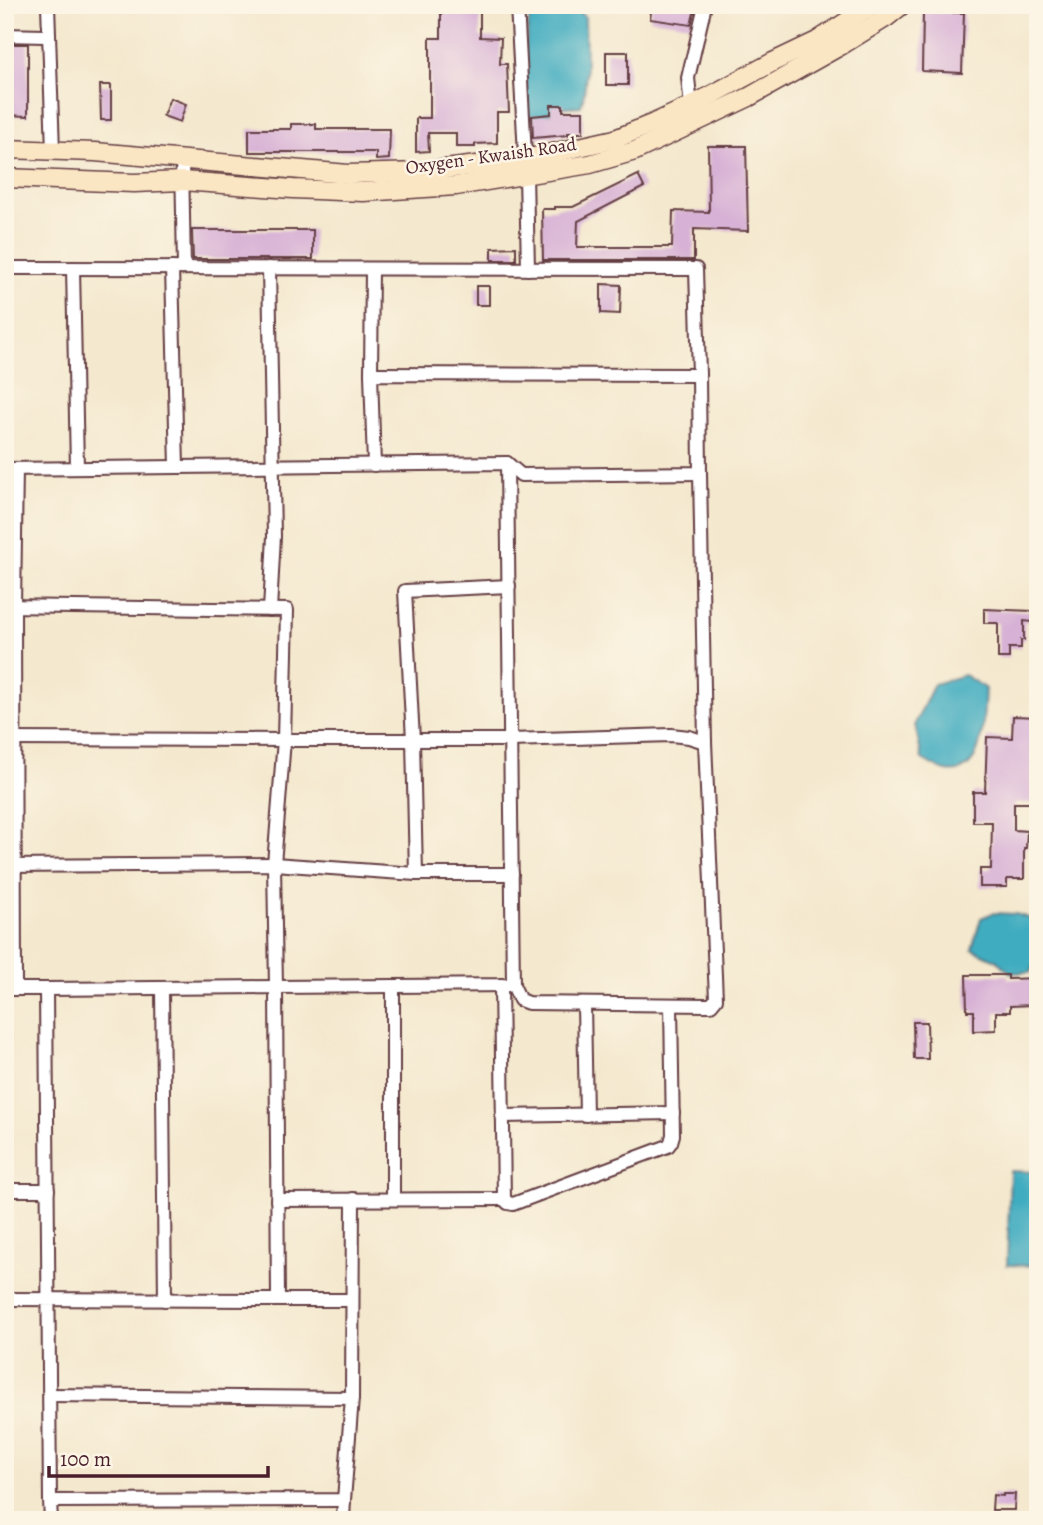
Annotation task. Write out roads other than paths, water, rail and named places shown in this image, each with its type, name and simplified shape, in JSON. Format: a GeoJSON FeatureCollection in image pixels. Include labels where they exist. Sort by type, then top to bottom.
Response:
{"type":"FeatureCollection","features":[{"type":"Feature","properties":{"kind":"main road","name":"Oxygen - Kwaish Road"},"geometry":{"type":"LineString","coordinates":[[5,178],[134,183],[182,181],[363,192],[456,186],[615,139],[691,106],[817,41],[872,5]]}},
{"type":"Feature","properties":{"kind":"main road","name":"Oxygen - Kwaish Road"},"geometry":{"type":"LineString","coordinates":[[5,149],[96,152],[348,174],[590,164],[635,151],[760,90],[840,46],[902,5]]}},
{"type":"Feature","properties":{"kind":"street"},"geometry":{"type":"LineString","coordinates":[[48,5],[53,150]]}},
{"type":"Feature","properties":{"kind":"street"},"geometry":{"type":"LineString","coordinates":[[517,5],[528,269]]}},
{"type":"Feature","properties":{"kind":"street"},"geometry":{"type":"LineString","coordinates":[[691,106],[688,78],[705,5]]}},
{"type":"Feature","properties":{"kind":"street"},"geometry":{"type":"LineString","coordinates":[[5,35],[44,36]]}},
{"type":"Feature","properties":{"kind":"street"},"geometry":{"type":"LineString","coordinates":[[177,467],[178,268],[182,159]]}},
{"type":"Feature","properties":{"kind":"street"},"geometry":{"type":"LineString","coordinates":[[5,268],[696,269],[699,375],[705,742],[716,999],[707,1005],[528,1003],[520,1000],[507,985],[10,989],[10,469],[507,463],[521,475],[700,474]]}},
{"type":"Feature","properties":{"kind":"street"},"geometry":{"type":"LineString","coordinates":[[73,268],[77,468]]}},
{"type":"Feature","properties":{"kind":"street"},"geometry":{"type":"LineString","coordinates":[[269,268],[274,536],[270,610]]}},
{"type":"Feature","properties":{"kind":"street"},"geometry":{"type":"LineString","coordinates":[[372,269],[374,465]]}},
{"type":"Feature","properties":{"kind":"street"},"geometry":{"type":"LineString","coordinates":[[371,374],[699,375]]}},
{"type":"Feature","properties":{"kind":"street"},"geometry":{"type":"LineString","coordinates":[[504,1199],[502,1116],[512,874],[507,463]]}},
{"type":"Feature","properties":{"kind":"street"},"geometry":{"type":"LineString","coordinates":[[416,874],[413,740],[405,591],[509,586]]}},
{"type":"Feature","properties":{"kind":"street"},"geometry":{"type":"LineString","coordinates":[[9,606],[287,610],[285,740],[274,864],[278,1300]]}},
{"type":"Feature","properties":{"kind":"street"},"geometry":{"type":"LineString","coordinates":[[9,739],[510,740],[671,735],[705,742]]}},
{"type":"Feature","properties":{"kind":"street"},"geometry":{"type":"LineString","coordinates":[[9,866],[274,864],[416,874],[512,874]]}},
{"type":"Feature","properties":{"kind":"street"},"geometry":{"type":"LineString","coordinates":[[393,986],[393,1199]]}},
{"type":"Feature","properties":{"kind":"street"},"geometry":{"type":"LineString","coordinates":[[162,988],[165,1300]]}},
{"type":"Feature","properties":{"kind":"street"},"geometry":{"type":"LineString","coordinates":[[46,989],[51,1520]]}},
{"type":"Feature","properties":{"kind":"street"},"geometry":{"type":"LineString","coordinates":[[584,1004],[586,1115]]}},
{"type":"Feature","properties":{"kind":"street"},"geometry":{"type":"LineString","coordinates":[[277,1200],[504,1199],[513,1204],[668,1146],[673,1135],[671,1005]]}},
{"type":"Feature","properties":{"kind":"street"},"geometry":{"type":"LineString","coordinates":[[502,1116],[673,1113]]}},
{"type":"Feature","properties":{"kind":"street"},"geometry":{"type":"LineString","coordinates":[[5,1190],[48,1190]]}},
{"type":"Feature","properties":{"kind":"street"},"geometry":{"type":"LineString","coordinates":[[343,1520],[352,1398],[353,1199]]}},
{"type":"Feature","properties":{"kind":"street"},"geometry":{"type":"LineString","coordinates":[[5,1298],[352,1300]]}},
{"type":"Feature","properties":{"kind":"street"},"geometry":{"type":"LineString","coordinates":[[50,1395],[352,1398]]}},
{"type":"Feature","properties":{"kind":"street"},"geometry":{"type":"LineString","coordinates":[[50,1501],[344,1500]]}},
{"type":"Feature","properties":{"kind":"water"},"geometry":{"type":"Polygon","coordinates":[[[559,9],[578,11],[585,17],[586,74],[581,106],[554,108],[540,121],[527,118],[524,55],[530,14],[559,9]]]}},
{"type":"Feature","properties":{"kind":"water"},"geometry":{"type":"Polygon","coordinates":[[[964,675],[985,688],[983,728],[976,755],[969,765],[959,771],[946,771],[922,759],[915,724],[934,684],[964,675]]]}},
{"type":"Feature","properties":{"kind":"water"},"geometry":{"type":"Polygon","coordinates":[[[993,913],[1016,914],[1038,921],[1038,961],[1030,972],[1011,973],[996,960],[972,949],[981,918],[993,913]]]}},
{"type":"Feature","properties":{"kind":"water"},"geometry":{"type":"Polygon","coordinates":[[[1010,1171],[1038,1172],[1038,1266],[1007,1265],[1010,1171]]]}}]}
